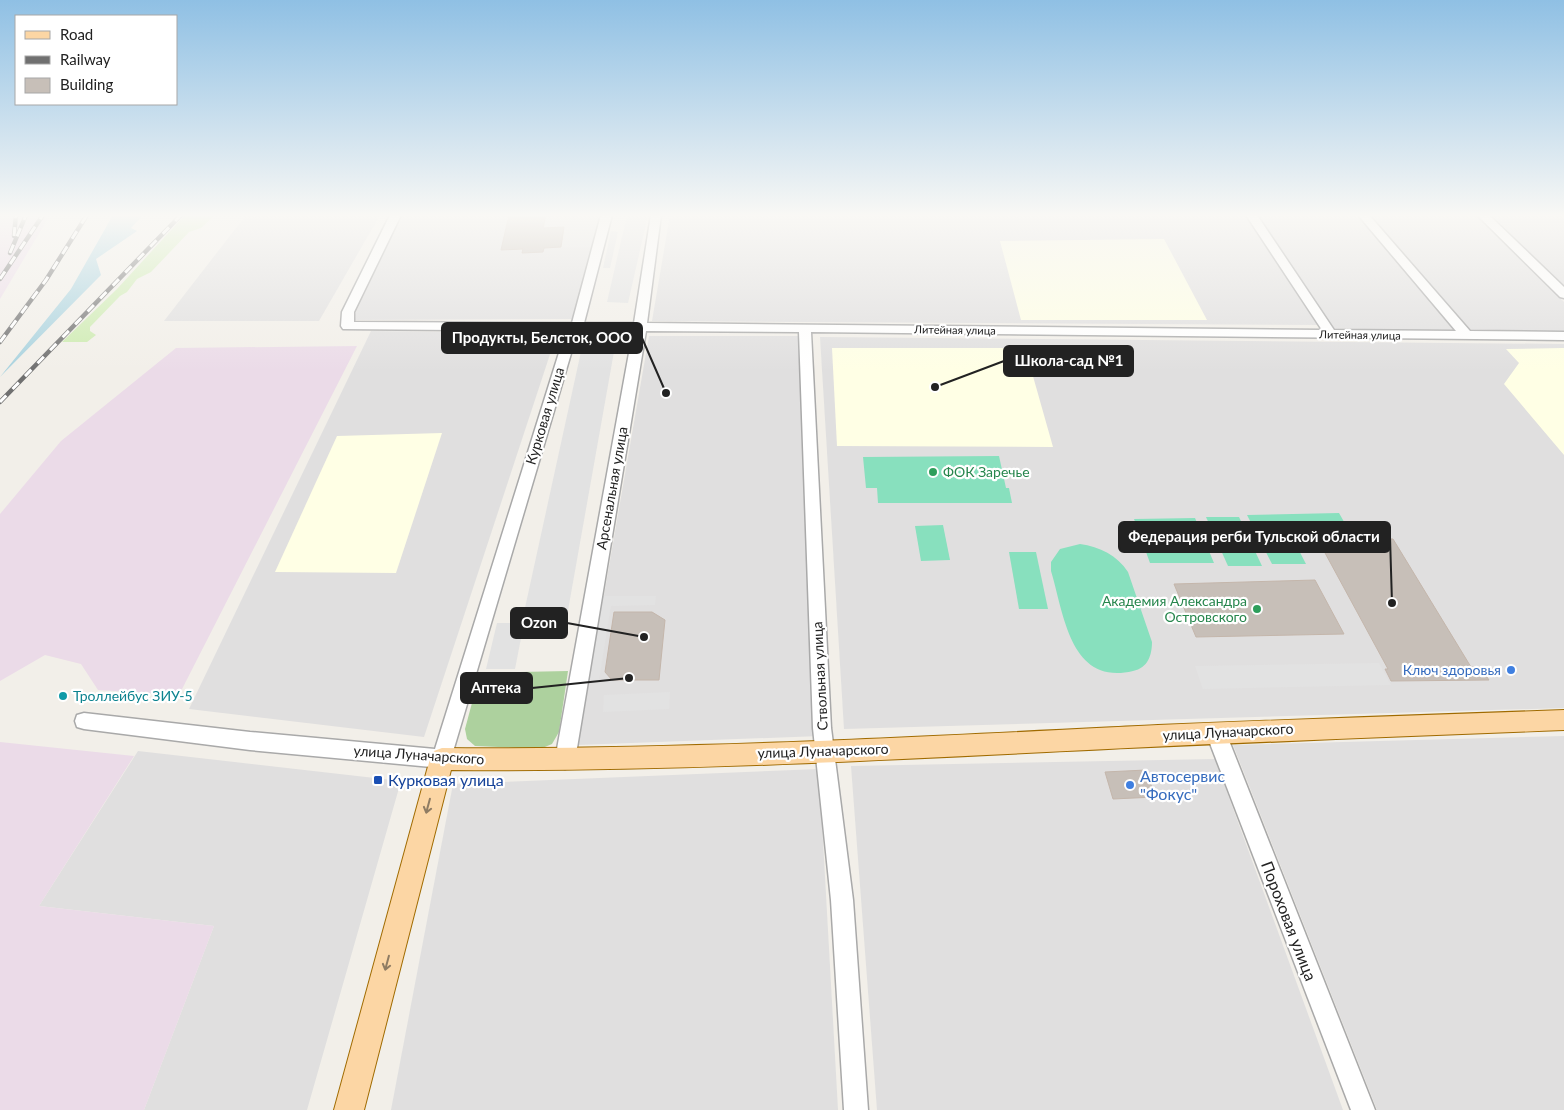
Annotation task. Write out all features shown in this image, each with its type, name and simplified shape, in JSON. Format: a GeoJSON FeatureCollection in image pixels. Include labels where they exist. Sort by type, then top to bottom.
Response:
{"type":"FeatureCollection","features":[{"type":"Feature","properties":{"kind":"main road","name":"улица Луначарского"},"geometry":{"type":"LineString","coordinates":[[442,759],[565,760],[826,752],[1216,733],[1564,720]]}},
{"type":"Feature","properties":{"kind":"main road","name":"Курковая улица"},"geometry":{"type":"LineString","coordinates":[[349,1110],[442,759]]}},
{"type":"Feature","properties":{"kind":"street","name":"Литейная улица"},"geometry":{"type":"LineString","coordinates":[[370,267],[348,312],[347,326],[1564,336]]}},
{"type":"Feature","properties":{"kind":"street","name":"Курковая улица"},"geometry":{"type":"LineString","coordinates":[[442,759],[522,487],[569,340],[580,319],[594,267]]}},
{"type":"Feature","properties":{"kind":"street","name":"Арсенальная улица"},"geometry":{"type":"LineString","coordinates":[[565,760],[640,328],[649,267]]}},
{"type":"Feature","properties":{"kind":"street"},"geometry":{"type":"LineString","coordinates":[[1285,267],[1330,334]]}},
{"type":"Feature","properties":{"kind":"street"},"geometry":{"type":"LineString","coordinates":[[1408,267],[1468,336]]}},
{"type":"Feature","properties":{"kind":"street"},"geometry":{"type":"LineString","coordinates":[[1536,267],[1564,294]]}},
{"type":"Feature","properties":{"kind":"street","name":"Ствольная улица"},"geometry":{"type":"LineString","coordinates":[[805,330],[822,718],[842,900],[856,1110]]}},
{"type":"Feature","properties":{"kind":"street","name":"улица Луначарского"},"geometry":{"type":"LineString","coordinates":[[84,720],[250,741],[442,759]]}},
{"type":"Feature","properties":{"kind":"street","name":"Пороховая улица"},"geometry":{"type":"LineString","coordinates":[[1216,733],[1363,1110]]}},
{"type":"Feature","properties":{"kind":"shaded area"},"geometry":{"type":"Polygon","coordinates":[[[0,267],[19,267],[0,299],[0,267]]]}},
{"type":"Feature","properties":{"kind":"shaded area"},"geometry":{"type":"Polygon","coordinates":[[[206,267],[350,267],[319,321],[164,321],[206,267]]]}},
{"type":"Feature","properties":{"kind":"shaded area"},"geometry":{"type":"Polygon","coordinates":[[[377,267],[588,267],[575,319],[352,320],[377,267]]]}},
{"type":"Feature","properties":{"kind":"shaded area"},"geometry":{"type":"Polygon","coordinates":[[[615,267],[636,267],[628,303],[607,302],[615,267]]]}},
{"type":"Feature","properties":{"kind":"shaded area"},"geometry":{"type":"Polygon","coordinates":[[[661,267],[1280,267],[1318,325],[652,321],[661,267]]]}},
{"type":"Feature","properties":{"kind":"shaded area"},"geometry":{"type":"Polygon","coordinates":[[[1007,267],[1179,267],[1207,320],[1021,320],[1007,267]]]}},
{"type":"Feature","properties":{"kind":"shaded area"},"geometry":{"type":"Polygon","coordinates":[[[1290,267],[1405,267],[1462,333],[1334,331],[1290,267]]]}},
{"type":"Feature","properties":{"kind":"shaded area"},"geometry":{"type":"Polygon","coordinates":[[[1412,267],[1529,267],[1564,302],[1564,333],[1468,333],[1412,267]]]}},
{"type":"Feature","properties":{"kind":"shaded area"},"geometry":{"type":"Polygon","coordinates":[[[1542,267],[1564,267],[1564,289],[1542,267]]]}},
{"type":"Feature","properties":{"kind":"shaded area"},"geometry":{"type":"Polygon","coordinates":[[[371,331],[557,333],[424,737],[189,709],[371,331]]]}},
{"type":"Feature","properties":{"kind":"shaded area"},"geometry":{"type":"Polygon","coordinates":[[[649,336],[799,336],[820,736],[578,745],[649,336]]]}},
{"type":"Feature","properties":{"kind":"shaded area"},"geometry":{"type":"Polygon","coordinates":[[[820,337],[1564,344],[1564,708],[844,729],[820,337]]]}},
{"type":"Feature","properties":{"kind":"shaded area"},"geometry":{"type":"Polygon","coordinates":[[[357,346],[179,695],[98,690],[81,664],[45,655],[0,681],[0,514],[61,441],[176,348],[357,346]]]}},
{"type":"Feature","properties":{"kind":"shaded area"},"geometry":{"type":"Polygon","coordinates":[[[615,346],[567,616],[523,617],[582,347],[615,346]]]}},
{"type":"Feature","properties":{"kind":"shaded area"},"geometry":{"type":"Polygon","coordinates":[[[832,348],[1025,348],[1053,447],[837,446],[832,348]]]}},
{"type":"Feature","properties":{"kind":"shaded area"},"geometry":{"type":"Polygon","coordinates":[[[1564,348],[1564,455],[1504,384],[1519,363],[1506,349],[1564,348]]]}},
{"type":"Feature","properties":{"kind":"shaded area"},"geometry":{"type":"Polygon","coordinates":[[[442,433],[396,573],[275,572],[337,436],[442,433]]]}},
{"type":"Feature","properties":{"kind":"shaded area"},"geometry":{"type":"Polygon","coordinates":[[[600,596],[656,596],[655,605],[611,606],[599,680],[587,680],[600,596]]]}},
{"type":"Feature","properties":{"kind":"shaded area"},"geometry":{"type":"Polygon","coordinates":[[[497,623],[524,623],[515,669],[486,669],[497,623]]]}},
{"type":"Feature","properties":{"kind":"shaded area"},"geometry":{"type":"Polygon","coordinates":[[[1379,663],[1391,685],[1203,689],[1195,666],[1379,663]]]}},
{"type":"Feature","properties":{"kind":"shaded area"},"geometry":{"type":"Polygon","coordinates":[[[670,692],[669,709],[603,712],[604,695],[670,692]]]}},
{"type":"Feature","properties":{"kind":"shaded area"},"geometry":{"type":"Polygon","coordinates":[[[1564,736],[1564,1110],[1377,1110],[1233,745],[1564,736]]]}},
{"type":"Feature","properties":{"kind":"shaded area"},"geometry":{"type":"Polygon","coordinates":[[[0,742],[134,756],[39,906],[214,926],[144,1110],[0,1110],[0,742]]]}},
{"type":"Feature","properties":{"kind":"shaded area"},"geometry":{"type":"Polygon","coordinates":[[[138,751],[401,781],[307,1110],[144,1110],[214,926],[39,906],[138,751]]]}},
{"type":"Feature","properties":{"kind":"shaded area"},"geometry":{"type":"Polygon","coordinates":[[[1215,759],[1343,1110],[877,1110],[851,766],[1215,759]]]}},
{"type":"Feature","properties":{"kind":"shaded area"},"geometry":{"type":"Polygon","coordinates":[[[819,769],[838,1110],[391,1110],[453,784],[819,769]]]}},
{"type":"Feature","properties":{"kind":"green space"},"geometry":{"type":"Polygon","coordinates":[[[137,267],[156,267],[151,272],[137,279],[127,292],[120,296],[90,327],[90,331],[96,335],[87,342],[62,342],[137,267]]]}},
{"type":"Feature","properties":{"kind":"green space","name":"ФОК Заречье"},"geometry":{"type":"Polygon","coordinates":[[[999,456],[1006,488],[1009,488],[1012,503],[878,503],[877,488],[866,488],[863,457],[999,456]]]}},
{"type":"Feature","properties":{"kind":"green space"},"geometry":{"type":"Polygon","coordinates":[[[1339,513],[1351,534],[1291,535],[1306,564],[1272,564],[1247,515],[1339,513]]]}},
{"type":"Feature","properties":{"kind":"green space"},"geometry":{"type":"Polygon","coordinates":[[[1206,517],[1239,517],[1262,566],[1228,566],[1206,517]]]}},
{"type":"Feature","properties":{"kind":"green space"},"geometry":{"type":"Polygon","coordinates":[[[1195,518],[1214,563],[1150,563],[1134,519],[1195,518]]]}},
{"type":"Feature","properties":{"kind":"green space"},"geometry":{"type":"Polygon","coordinates":[[[943,525],[950,560],[921,561],[915,526],[943,525]]]}},
{"type":"Feature","properties":{"kind":"green space"},"geometry":{"type":"Polygon","coordinates":[[[1080,544],[1094,547],[1113,556],[1128,572],[1152,642],[1151,652],[1146,664],[1138,669],[1112,673],[1095,668],[1083,657],[1073,643],[1060,607],[1051,571],[1051,562],[1060,549],[1080,544]]]}},
{"type":"Feature","properties":{"kind":"green space"},"geometry":{"type":"Polygon","coordinates":[[[1009,552],[1036,552],[1048,609],[1019,609],[1009,552]]]}},
{"type":"Feature","properties":{"kind":"green space"},"geometry":{"type":"Polygon","coordinates":[[[568,671],[559,732],[552,744],[540,749],[475,746],[467,739],[465,729],[480,673],[568,671]]]}},
{"type":"Feature","properties":{"kind":"water"},"geometry":{"type":"Polygon","coordinates":[[[84,267],[98,267],[101,275],[0,377],[71,289],[84,267]]]}},
{"type":"Feature","properties":{"kind":"building"},"geometry":{"type":"Polygon","coordinates":[[[1393,539],[1471,667],[1480,667],[1489,680],[1391,681],[1385,669],[1388,669],[1318,540],[1393,539]]]}},
{"type":"Feature","properties":{"kind":"building","name":"Академия Александра Островского"},"geometry":{"type":"Polygon","coordinates":[[[1315,580],[1344,634],[1196,637],[1174,584],[1315,580]]]}},
{"type":"Feature","properties":{"kind":"building"},"geometry":{"type":"Polygon","coordinates":[[[614,612],[652,612],[665,620],[659,680],[612,680],[605,672],[614,612]]]}},
{"type":"Feature","properties":{"kind":"building","name":"Автосервис \"Фокус\""},"geometry":{"type":"Polygon","coordinates":[[[1146,770],[1155,797],[1113,799],[1105,772],[1146,770]]]}},
{"type":"Feature","properties":{"kind":"railway"},"geometry":{"type":"LineString","coordinates":[[0,279],[8,267]]}},
{"type":"Feature","properties":{"kind":"railway"},"geometry":{"type":"LineString","coordinates":[[0,342],[54,267]]}},
{"type":"Feature","properties":{"kind":"railway"},"geometry":{"type":"LineString","coordinates":[[0,402],[131,267]]}},
{"type":"Feature","properties":{"kind":"place","name":"Школа-сад №1"},"geometry":{"type":"Point","coordinates":[935,387]}},
{"type":"Feature","properties":{"kind":"place","name":"Продукты, Белсток, ООО"},"geometry":{"type":"Point","coordinates":[666,393]}},
{"type":"Feature","properties":{"kind":"place","name":"ФОК Заречье"},"geometry":{"type":"Point","coordinates":[933,472]}},
{"type":"Feature","properties":{"kind":"place","name":"Федерация регби Тульской области"},"geometry":{"type":"Point","coordinates":[1392,603]}},
{"type":"Feature","properties":{"kind":"place","name":"Академия Александра Островского"},"geometry":{"type":"Point","coordinates":[1257,609]}},
{"type":"Feature","properties":{"kind":"place","name":"Ozon"},"geometry":{"type":"Point","coordinates":[644,637]}},
{"type":"Feature","properties":{"kind":"place","name":"Ключ здоровья"},"geometry":{"type":"Point","coordinates":[1511,670]}},
{"type":"Feature","properties":{"kind":"place","name":"Аптека"},"geometry":{"type":"Point","coordinates":[629,678]}},
{"type":"Feature","properties":{"kind":"place","name":"Троллейбус ЗИУ-5"},"geometry":{"type":"Point","coordinates":[63,696]}},
{"type":"Feature","properties":{"kind":"place","name":"Курковая улица"},"geometry":{"type":"Point","coordinates":[378,780]}},
{"type":"Feature","properties":{"kind":"place","name":"Автосервис \"Фокус\""},"geometry":{"type":"Point","coordinates":[1130,785]}}]}
